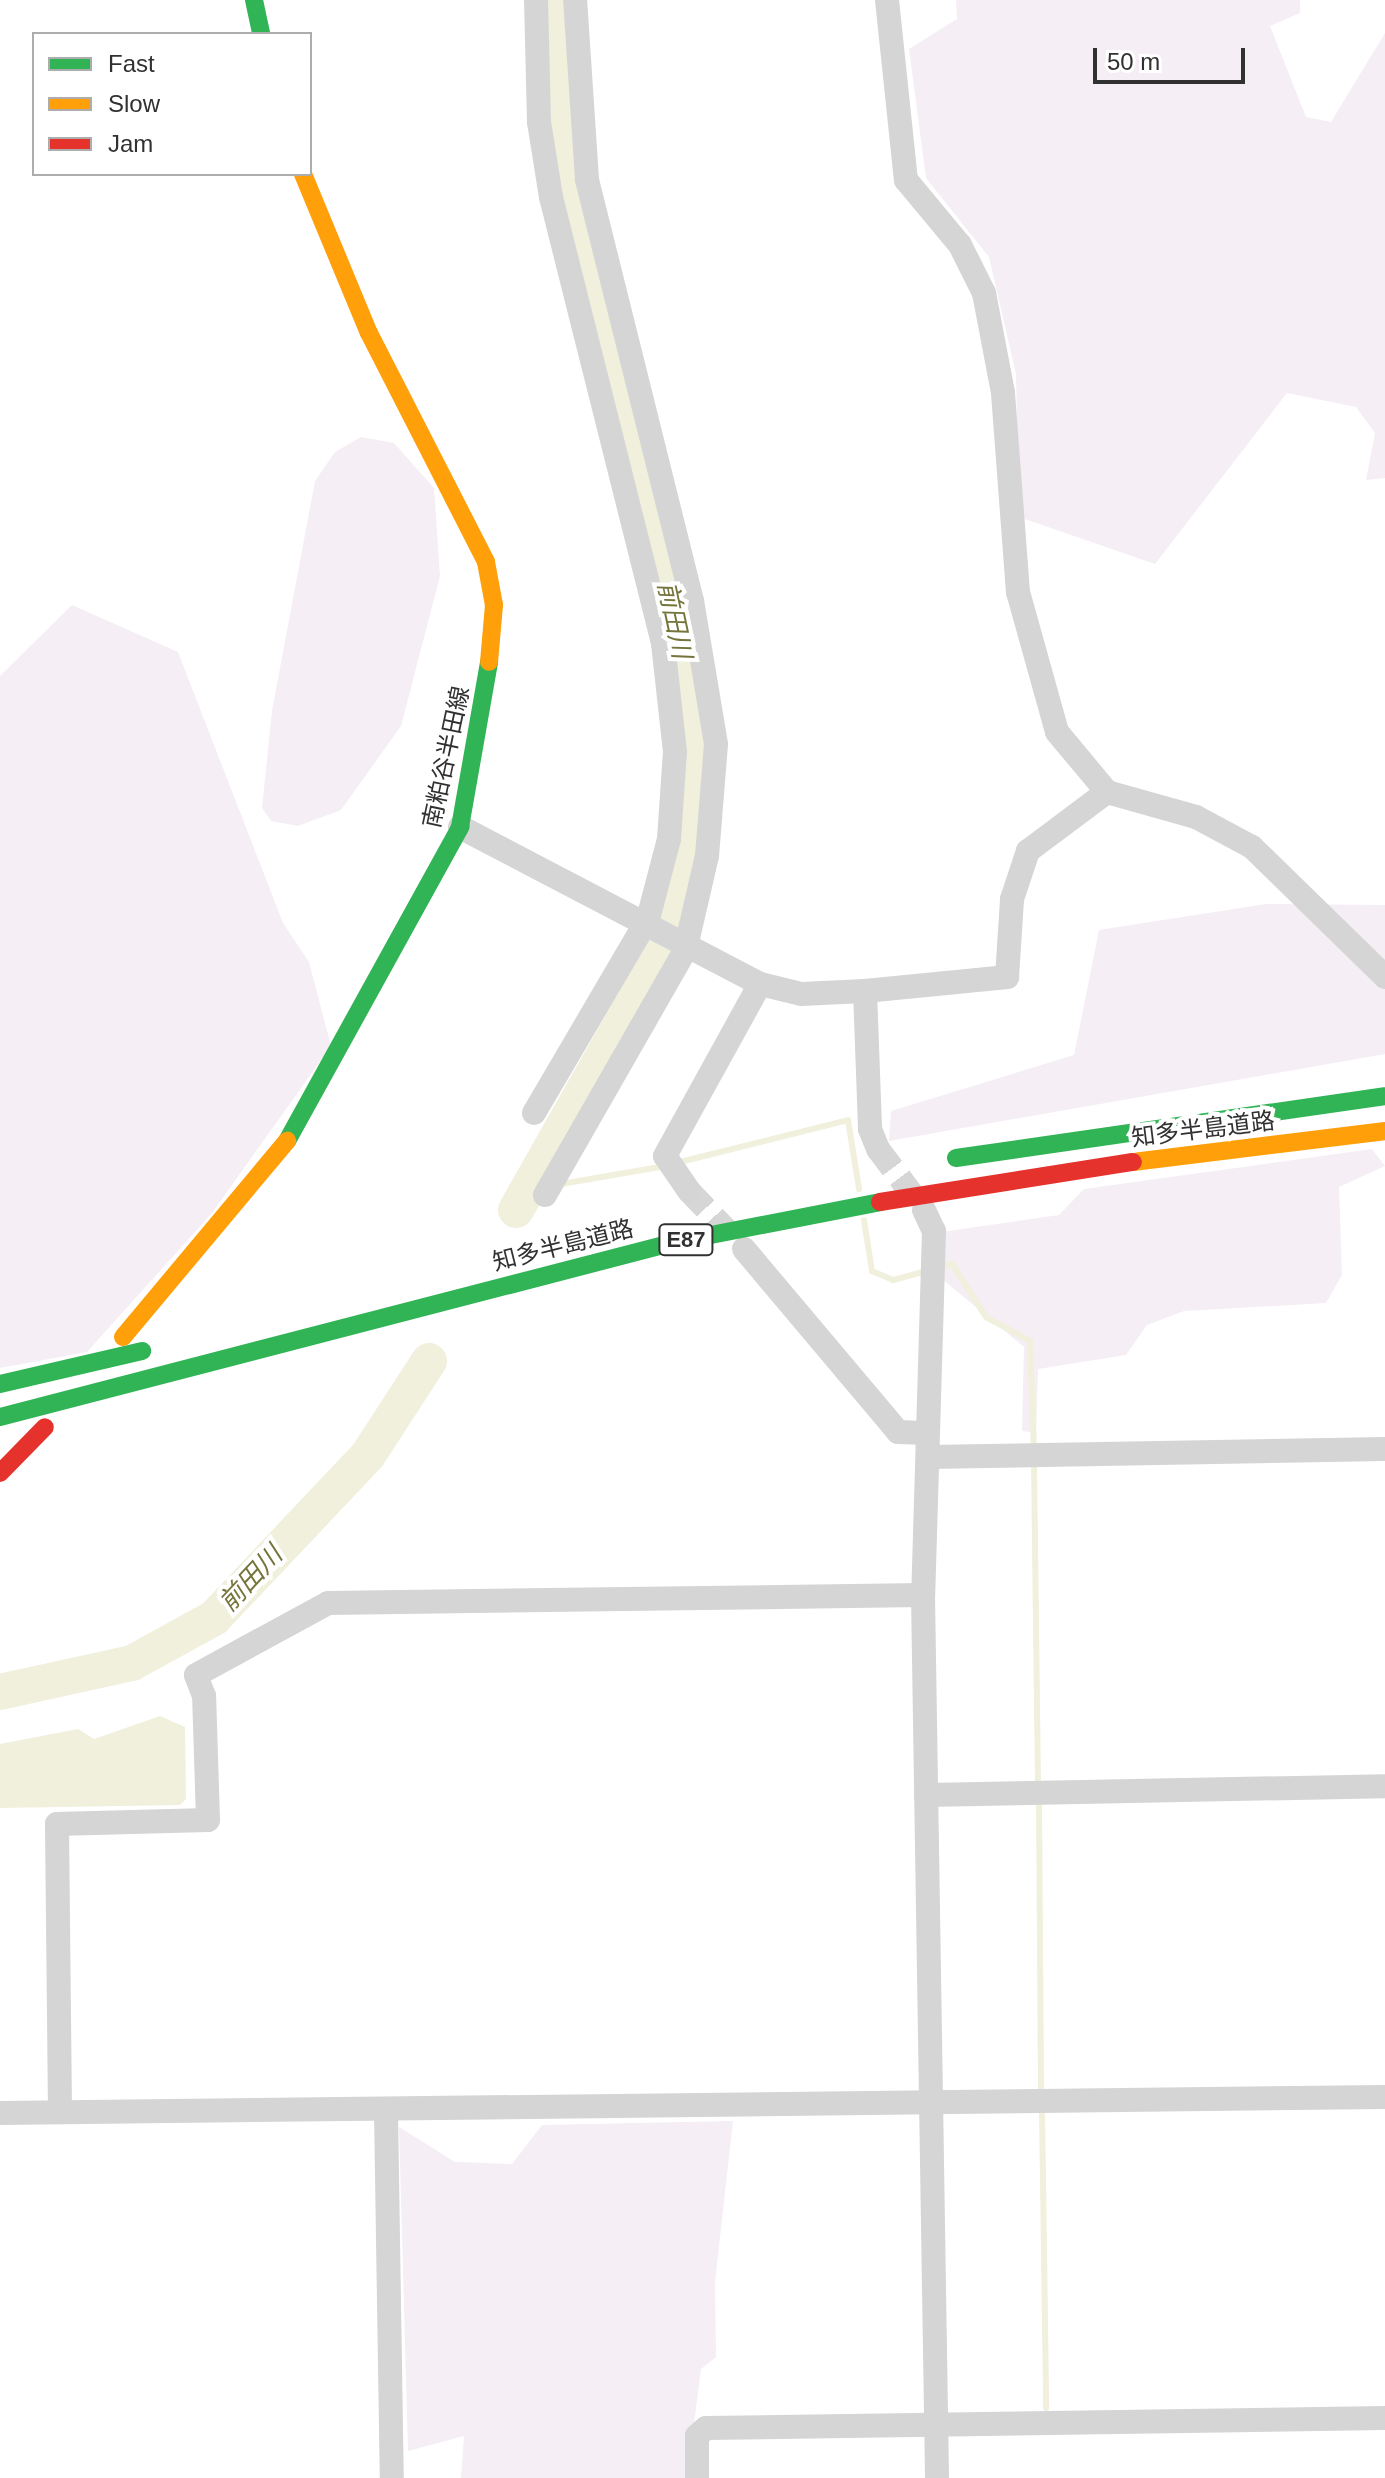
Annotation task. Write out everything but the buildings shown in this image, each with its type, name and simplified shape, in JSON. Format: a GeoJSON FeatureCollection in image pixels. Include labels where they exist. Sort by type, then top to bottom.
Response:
{"type":"FeatureCollection","features":[{"type":"Feature","properties":{"kind":"main road"},"geometry":{"type":"LineString","coordinates":[[254,0],[261,32]]}},
{"type":"Feature","properties":{"kind":"main road","name":"南粕谷半田線"},"geometry":{"type":"LineString","coordinates":[[123,1337],[266,1173],[322,1087],[460,827],[487,675],[494,605],[486,562],[364,323],[304,176]]}},
{"type":"Feature","properties":{"kind":"main road","name":"知多半島道路"},"geometry":{"type":"LineString","coordinates":[[928,1164],[1204,1117],[1385,1096]]}},
{"type":"Feature","properties":{"kind":"main road","name":"知多半島道路"},"geometry":{"type":"LineString","coordinates":[[0,1417],[675,1242],[993,1180],[1385,1131]]}},
{"type":"Feature","properties":{"kind":"main road"},"geometry":{"type":"LineString","coordinates":[[0,1384],[164,1345]]}},
{"type":"Feature","properties":{"kind":"main road"},"geometry":{"type":"LineString","coordinates":[[0,1473],[45,1427]]}},
{"type":"Feature","properties":{"kind":"street"},"geometry":{"type":"LineString","coordinates":[[534,1113],[648,919],[671,815],[672,702],[551,197],[539,122],[536,0]]}},
{"type":"Feature","properties":{"kind":"street"},"geometry":{"type":"LineString","coordinates":[[545,1195],[687,941],[713,807],[711,684],[637,367],[595,221],[578,110],[575,0]]}},
{"type":"Feature","properties":{"kind":"street"},"geometry":{"type":"LineString","coordinates":[[887,0],[906,180],[960,245],[984,293],[1003,393],[1011,545],[1031,656],[1057,732],[1107,792],[1196,817],[1252,847],[1385,977]]}},
{"type":"Feature","properties":{"kind":"street"},"geometry":{"type":"LineString","coordinates":[[460,827],[648,919],[760,984],[801,994],[865,991],[1007,977],[1012,899],[1028,851],[1107,792]]}},
{"type":"Feature","properties":{"kind":"street"},"geometry":{"type":"LineString","coordinates":[[689,1191],[665,1156],[760,984]]}},
{"type":"Feature","properties":{"kind":"street"},"geometry":{"type":"LineString","coordinates":[[865,991],[870,1129],[878,1149]]}},
{"type":"Feature","properties":{"kind":"street"},"geometry":{"type":"LineString","coordinates":[[924,1210],[934,1231],[923,1595],[937,2478]]}},
{"type":"Feature","properties":{"kind":"street"},"geometry":{"type":"LineString","coordinates":[[744,1249],[898,1432],[927,1445],[1385,1449]]}},
{"type":"Feature","properties":{"kind":"street"},"geometry":{"type":"LineString","coordinates":[[60,2112],[57,1824],[208,1820],[204,1696],[196,1675],[328,1603],[923,1595]]}},
{"type":"Feature","properties":{"kind":"street"},"geometry":{"type":"LineString","coordinates":[[926,1795],[1385,1786]]}},
{"type":"Feature","properties":{"kind":"street"},"geometry":{"type":"LineString","coordinates":[[0,2113],[386,2111],[1385,2097]]}},
{"type":"Feature","properties":{"kind":"street"},"geometry":{"type":"LineString","coordinates":[[386,2111],[392,2478]]}},
{"type":"Feature","properties":{"kind":"street"},"geometry":{"type":"LineString","coordinates":[[697,2478],[697,2436],[706,2428],[1385,2418]]}},
{"type":"Feature","properties":{"kind":"shaded area"},"geometry":{"type":"Polygon","coordinates":[[[956,0],[1300,0],[1300,13],[1270,26],[1306,117],[1331,122],[1385,33],[1385,478],[1366,480],[1375,433],[1356,407],[1287,393],[1155,564],[1019,517],[1016,374],[989,257],[926,178],[909,49],[957,19],[956,0]]]}},
{"type":"Feature","properties":{"kind":"shaded area"},"geometry":{"type":"Polygon","coordinates":[[[361,437],[394,443],[434,488],[440,576],[401,726],[341,810],[298,826],[271,821],[262,808],[272,711],[315,481],[335,452],[361,437]]]}},
{"type":"Feature","properties":{"kind":"shaded area"},"geometry":{"type":"Polygon","coordinates":[[[72,605],[178,652],[283,923],[309,962],[331,1046],[212,1213],[87,1352],[0,1368],[0,676],[72,605]]]}},
{"type":"Feature","properties":{"kind":"shaded area"},"geometry":{"type":"Polygon","coordinates":[[[1266,904],[1385,905],[1385,1054],[889,1141],[891,1111],[1074,1055],[1099,930],[1266,904]]]}},
{"type":"Feature","properties":{"kind":"shaded area"},"geometry":{"type":"Polygon","coordinates":[[[1372,1149],[1385,1166],[1339,1187],[1342,1275],[1326,1303],[1184,1311],[1147,1325],[1126,1355],[1038,1369],[1036,1433],[1022,1431],[1024,1347],[942,1279],[941,1232],[1059,1215],[1084,1189],[1372,1149]]]}},
{"type":"Feature","properties":{"kind":"shaded area"},"geometry":{"type":"Polygon","coordinates":[[[160,1716],[185,1727],[186,1799],[180,1805],[0,1808],[0,1744],[78,1729],[94,1739],[160,1716]]]}},
{"type":"Feature","properties":{"kind":"shaded area"},"geometry":{"type":"Polygon","coordinates":[[[733,2121],[715,2282],[716,2357],[701,2369],[687,2478],[461,2478],[464,2436],[408,2451],[399,2127],[455,2162],[512,2164],[542,2125],[733,2121]]]}},
{"type":"Feature","properties":{"kind":"waterway","name":"前田川"},"geometry":{"type":"LineString","coordinates":[[516,1210],[650,973],[671,922],[686,859],[695,755],[683,650],[569,192],[554,0]]}},
{"type":"Feature","properties":{"kind":"waterway"},"geometry":{"type":"LineString","coordinates":[[676,1163],[848,1120],[859,1189]]}},
{"type":"Feature","properties":{"kind":"waterway"},"geometry":{"type":"LineString","coordinates":[[561,1184],[665,1166]]}},
{"type":"Feature","properties":{"kind":"waterway"},"geometry":{"type":"LineString","coordinates":[[864,1220],[872,1271],[893,1280],[926,1271]]}},
{"type":"Feature","properties":{"kind":"waterway"},"geometry":{"type":"LineString","coordinates":[[937,1268],[952,1264],[986,1317],[1030,1341],[1034,1449]]}},
{"type":"Feature","properties":{"kind":"waterway","name":"前田川"},"geometry":{"type":"LineString","coordinates":[[0,1692],[132,1663],[214,1618],[368,1455],[429,1361]]}},
{"type":"Feature","properties":{"kind":"waterway"},"geometry":{"type":"LineString","coordinates":[[1034,1460],[1038,1789]]}},
{"type":"Feature","properties":{"kind":"waterway"},"geometry":{"type":"LineString","coordinates":[[1039,1800],[1041,2097]]}},
{"type":"Feature","properties":{"kind":"waterway"},"geometry":{"type":"LineString","coordinates":[[1042,2108],[1046,2408]]}},
{"type":"Feature","properties":{"kind":"tunnel"},"geometry":{"type":"LineString","coordinates":[[878,1149],[918,1202]]}},
{"type":"Feature","properties":{"kind":"tunnel"},"geometry":{"type":"LineString","coordinates":[[689,1191],[732,1236]]}},
{"type":"Feature","properties":{"kind":"traffic: fast"},"geometry":{"type":"LineString","coordinates":[[254,0],[261,32]]}},
{"type":"Feature","properties":{"kind":"traffic: fast"},"geometry":{"type":"LineString","coordinates":[[287,1141],[460,827],[489,662]]}},
{"type":"Feature","properties":{"kind":"traffic: fast"},"geometry":{"type":"LineString","coordinates":[[956,1158],[1385,1096]]}},
{"type":"Feature","properties":{"kind":"traffic: fast"},"geometry":{"type":"LineString","coordinates":[[0,1417],[675,1242],[880,1202]]}},
{"type":"Feature","properties":{"kind":"traffic: fast"},"geometry":{"type":"LineString","coordinates":[[0,1384],[142,1351]]}},
{"type":"Feature","properties":{"kind":"traffic: slow"},"geometry":{"type":"LineString","coordinates":[[304,176],[369,333],[486,562],[494,605],[489,662]]}},
{"type":"Feature","properties":{"kind":"traffic: slow"},"geometry":{"type":"LineString","coordinates":[[1133,1162],[1385,1131]]}},
{"type":"Feature","properties":{"kind":"traffic: slow"},"geometry":{"type":"LineString","coordinates":[[123,1337],[287,1141]]}},
{"type":"Feature","properties":{"kind":"traffic: jam"},"geometry":{"type":"LineString","coordinates":[[880,1202],[1133,1162]]}},
{"type":"Feature","properties":{"kind":"traffic: jam"},"geometry":{"type":"LineString","coordinates":[[0,1473],[45,1427]]}}]}
